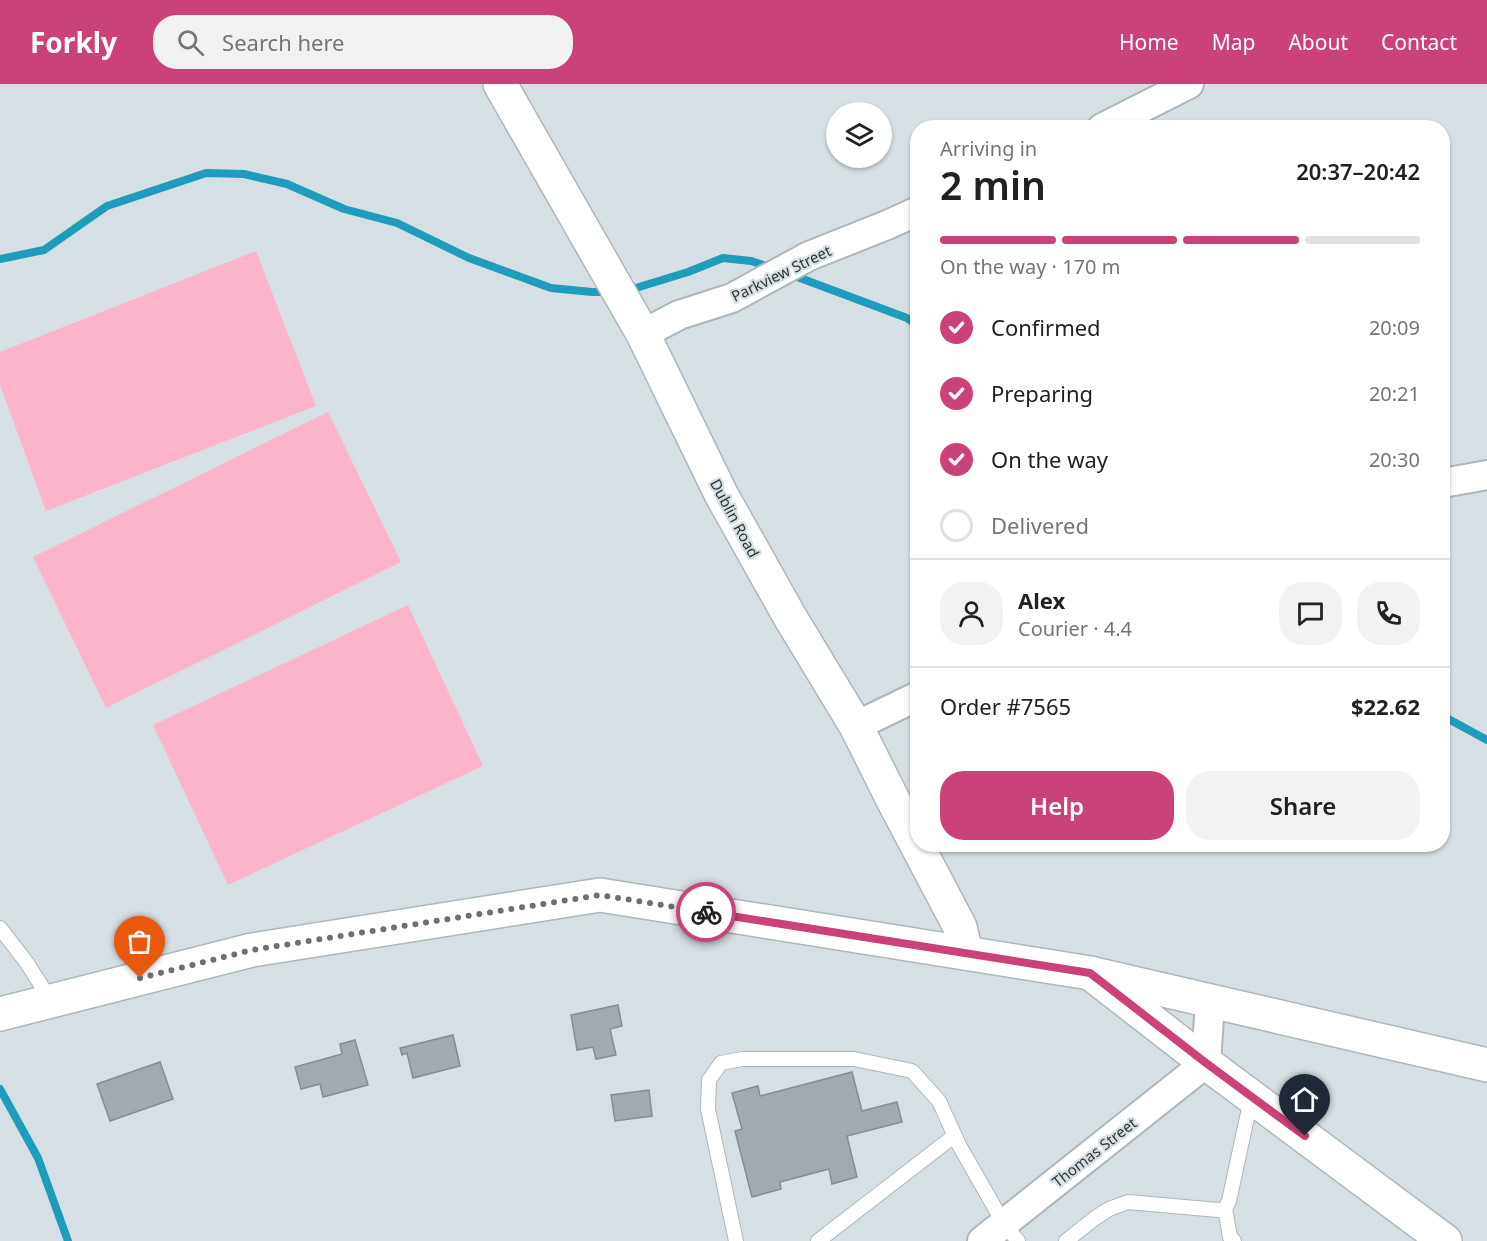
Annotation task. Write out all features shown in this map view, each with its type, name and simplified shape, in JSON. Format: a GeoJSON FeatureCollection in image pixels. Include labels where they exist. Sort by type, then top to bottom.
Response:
{"type":"FeatureCollection","features":[{"type":"Feature","properties":{"kind":"main road","name":"Dublin Road"},"geometry":{"type":"LineString","coordinates":[[500,84],[644,334],[721,494],[790,617],[856,726],[910,832]]}},
{"type":"Feature","properties":{"kind":"main road","name":"Dublin Road"},"geometry":{"type":"LineString","coordinates":[[920,852],[960,927],[966,953]]}},
{"type":"Feature","properties":{"kind":"main road"},"geometry":{"type":"LineString","coordinates":[[0,1014],[252,950],[600,895],[1090,973],[1487,1065]]}},
{"type":"Feature","properties":{"kind":"main road"},"geometry":{"type":"LineString","coordinates":[[1090,973],[1206,1063],[1445,1241]]}},
{"type":"Feature","properties":{"kind":"street"},"geometry":{"type":"LineString","coordinates":[[1118,120],[1189,84]]}},
{"type":"Feature","properties":{"kind":"street","name":"Parkview Street"},"geometry":{"type":"LineString","coordinates":[[644,334],[679,315],[732,298],[809,256],[910,215]]}},
{"type":"Feature","properties":{"kind":"street"},"geometry":{"type":"LineString","coordinates":[[1450,482],[1487,475]]}},
{"type":"Feature","properties":{"kind":"street"},"geometry":{"type":"LineString","coordinates":[[856,726],[910,700]]}},
{"type":"Feature","properties":{"kind":"street"},"geometry":{"type":"LineString","coordinates":[[1206,1063],[1210,1001]]}},
{"type":"Feature","properties":{"kind":"street","name":"Thomas Street"},"geometry":{"type":"LineString","coordinates":[[982,1241],[1011,1232],[1206,1063]]}},
{"type":"Feature","properties":{"kind":"lane"},"geometry":{"type":"LineString","coordinates":[[0,928],[27,963],[51,1001]]}},
{"type":"Feature","properties":{"kind":"lane"},"geometry":{"type":"LineString","coordinates":[[736,1241],[708,1109],[709,1080],[721,1064],[742,1059],[854,1059],[912,1071],[939,1101],[954,1136],[1011,1232]]}},
{"type":"Feature","properties":{"kind":"lane"},"geometry":{"type":"LineString","coordinates":[[1234,1241],[1230,1236],[1225,1209],[1229,1201],[1252,1097]]}},
{"type":"Feature","properties":{"kind":"lane"},"geometry":{"type":"LineString","coordinates":[[818,1241],[954,1136]]}},
{"type":"Feature","properties":{"kind":"lane"},"geometry":{"type":"LineString","coordinates":[[1066,1241],[1109,1209],[1128,1202],[1225,1209]]}},
{"type":"Feature","properties":{"kind":"shaded area"},"geometry":{"type":"Polygon","coordinates":[[[256,251],[316,406],[46,511],[0,385],[0,352],[256,251]]]}},
{"type":"Feature","properties":{"kind":"shaded area"},"geometry":{"type":"Polygon","coordinates":[[[328,412],[401,562],[106,708],[33,557],[328,412]]]}},
{"type":"Feature","properties":{"kind":"shaded area"},"geometry":{"type":"Polygon","coordinates":[[[408,605],[483,766],[228,885],[153,725],[408,605]]]}},
{"type":"Feature","properties":{"kind":"building"},"geometry":{"type":"Polygon","coordinates":[[[618,1005],[622,1026],[610,1029],[616,1055],[596,1059],[593,1047],[577,1050],[571,1015],[618,1005]]]}},
{"type":"Feature","properties":{"kind":"building"},"geometry":{"type":"Polygon","coordinates":[[[453,1035],[460,1066],[413,1078],[407,1053],[402,1055],[400,1048],[453,1035]]]}},
{"type":"Feature","properties":{"kind":"building"},"geometry":{"type":"Polygon","coordinates":[[[355,1040],[368,1085],[323,1097],[320,1084],[301,1089],[295,1067],[342,1054],[340,1044],[355,1040]]]}},
{"type":"Feature","properties":{"kind":"building"},"geometry":{"type":"Polygon","coordinates":[[[160,1062],[173,1099],[110,1121],[97,1084],[160,1062]]]}},
{"type":"Feature","properties":{"kind":"building"},"geometry":{"type":"Polygon","coordinates":[[[852,1072],[862,1111],[897,1102],[902,1122],[847,1136],[857,1177],[832,1184],[829,1169],[780,1182],[781,1189],[752,1197],[735,1131],[742,1129],[732,1093],[758,1086],[760,1096],[852,1072]]]}},
{"type":"Feature","properties":{"kind":"building"},"geometry":{"type":"Polygon","coordinates":[[[649,1090],[652,1116],[615,1121],[611,1095],[649,1090]]]}},
{"type":"Feature","properties":{"kind":"waterway"},"geometry":{"type":"LineString","coordinates":[[0,259],[44,250],[107,206],[206,173],[244,174],[287,184],[344,209],[397,223],[469,258],[551,288],[608,292]]}},
{"type":"Feature","properties":{"kind":"waterway"},"geometry":{"type":"LineString","coordinates":[[626,291],[688,272],[723,258],[751,261],[772,268]]}},
{"type":"Feature","properties":{"kind":"waterway"},"geometry":{"type":"LineString","coordinates":[[792,275],[910,320]]}},
{"type":"Feature","properties":{"kind":"waterway"},"geometry":{"type":"LineString","coordinates":[[1450,720],[1487,740]]}},
{"type":"Feature","properties":{"kind":"waterway"},"geometry":{"type":"LineString","coordinates":[[0,1089],[38,1158],[68,1241]]}},
{"type":"Feature","properties":{"kind":"way so far"},"geometry":{"type":"LineString","coordinates":[[140,978],[252,950],[600,895],[706,912]]}},
{"type":"Feature","properties":{"kind":"route"},"geometry":{"type":"LineString","coordinates":[[706,912],[1090,973],[1305,1136]]}}]}
